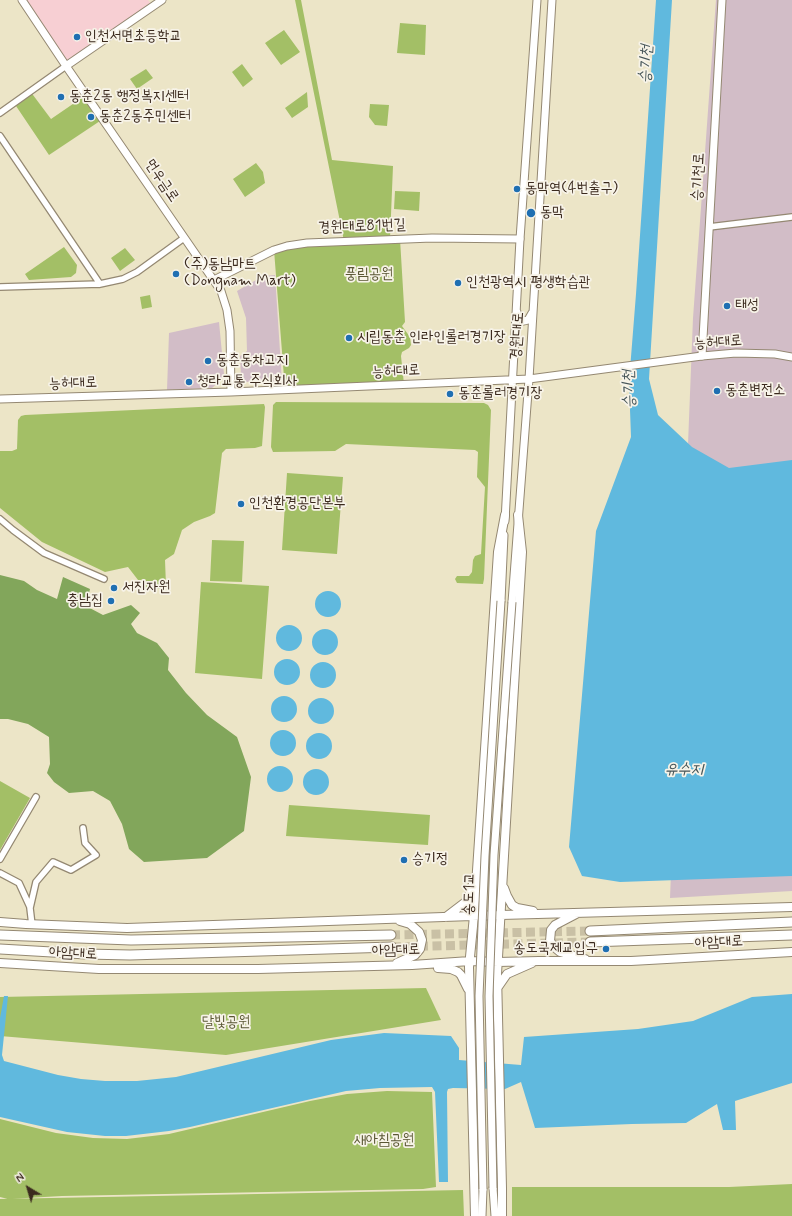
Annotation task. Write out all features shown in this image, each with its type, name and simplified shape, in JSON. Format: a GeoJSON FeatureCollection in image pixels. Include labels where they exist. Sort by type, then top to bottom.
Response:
{"type":"FeatureCollection","features":[{"type":"Feature","properties":{"kind":"highway","name":"아암대로"},"geometry":{"type":"LineString","coordinates":[[590,931],[792,922]]}},
{"type":"Feature","properties":{"kind":"highway","name":"아암대로"},"geometry":{"type":"LineString","coordinates":[[0,935],[131,940],[391,936]]}},
{"type":"Feature","properties":{"kind":"highway","name":"아암대로"},"geometry":{"type":"LineString","coordinates":[[590,942],[792,935]]}},
{"type":"Feature","properties":{"kind":"highway","name":"아암대로"},"geometry":{"type":"LineString","coordinates":[[0,949],[86,954],[130,954],[392,947]]}},
{"type":"Feature","properties":{"kind":"main road","name":"먼우금로"},"geometry":{"type":"LineString","coordinates":[[22,0],[221,291],[227,310],[230,330],[231,392]]}},
{"type":"Feature","properties":{"kind":"main road"},"geometry":{"type":"LineString","coordinates":[[66,66],[162,0]]}},
{"type":"Feature","properties":{"kind":"main road","name":"경원대로"},"geometry":{"type":"LineString","coordinates":[[501,601],[520,239],[537,0]]}},
{"type":"Feature","properties":{"kind":"main road","name":"경원대로"},"geometry":{"type":"LineString","coordinates":[[512,602],[529,379],[552,0]]}},
{"type":"Feature","properties":{"kind":"main road","name":"승기천로"},"geometry":{"type":"LineString","coordinates":[[702,356],[722,0]]}},
{"type":"Feature","properties":{"kind":"main road","name":"경원대로81번길"},"geometry":{"type":"LineString","coordinates":[[214,280],[274,250],[287,246],[307,243],[432,238],[520,239]]}},
{"type":"Feature","properties":{"kind":"main road"},"geometry":{"type":"LineString","coordinates":[[516,310],[518,317],[524,321],[528,320],[533,310]]}},
{"type":"Feature","properties":{"kind":"main road","name":"능허대로"},"geometry":{"type":"LineString","coordinates":[[0,399],[231,392],[512,380],[736,353],[775,354],[792,357]]}},
{"type":"Feature","properties":{"kind":"main road"},"geometry":{"type":"LineString","coordinates":[[475,1216],[473,1188],[470,961],[498,552],[505,515]]}},
{"type":"Feature","properties":{"kind":"main road"},"geometry":{"type":"LineString","coordinates":[[502,1216],[498,962],[522,552],[518,515]]}},
{"type":"Feature","properties":{"kind":"main road","name":"송도1교"},"geometry":{"type":"LineString","coordinates":[[482,1216],[483,1188],[479,996],[485,856],[501,601]]}},
{"type":"Feature","properties":{"kind":"main road","name":"송도1교"},"geometry":{"type":"LineString","coordinates":[[495,1216],[493,1188],[489,988],[494,855],[512,602]]}},
{"type":"Feature","properties":{"kind":"main road"},"geometry":{"type":"LineString","coordinates":[[446,917],[467,901],[471,886],[477,873]]}},
{"type":"Feature","properties":{"kind":"main road"},"geometry":{"type":"LineString","coordinates":[[503,882],[507,896],[512,905],[517,908],[547,914]]}},
{"type":"Feature","properties":{"kind":"main road","name":"아암대로"},"geometry":{"type":"LineString","coordinates":[[0,922],[32,925],[127,928],[500,915],[792,907]]}},
{"type":"Feature","properties":{"kind":"main road"},"geometry":{"type":"LineString","coordinates":[[579,913],[555,925],[551,930],[550,941],[560,952],[579,956],[590,961]]}},
{"type":"Feature","properties":{"kind":"main road"},"geometry":{"type":"LineString","coordinates":[[392,919],[410,924],[419,932],[422,940],[420,949],[415,955],[393,965]]}},
{"type":"Feature","properties":{"kind":"main road","name":"아암대로"},"geometry":{"type":"LineString","coordinates":[[0,963],[99,969],[258,969],[412,965],[470,961],[631,961],[792,952]]}},
{"type":"Feature","properties":{"kind":"main road"},"geometry":{"type":"LineString","coordinates":[[498,987],[507,974],[539,961]]}},
{"type":"Feature","properties":{"kind":"main road"},"geometry":{"type":"LineString","coordinates":[[412,965],[451,968],[458,972],[465,982],[470,1003]]}},
{"type":"Feature","properties":{"kind":"street"},"geometry":{"type":"LineString","coordinates":[[0,113],[66,66]]}},
{"type":"Feature","properties":{"kind":"street"},"geometry":{"type":"LineString","coordinates":[[0,136],[100,284]]}},
{"type":"Feature","properties":{"kind":"street"},"geometry":{"type":"LineString","coordinates":[[709,227],[792,217]]}},
{"type":"Feature","properties":{"kind":"street"},"geometry":{"type":"LineString","coordinates":[[0,287],[100,284],[123,279],[137,272],[184,238]]}},
{"type":"Feature","properties":{"kind":"street"},"geometry":{"type":"LineString","coordinates":[[0,519],[44,553],[104,580]]}},
{"type":"Feature","properties":{"kind":"street"},"geometry":{"type":"LineString","coordinates":[[0,859],[36,797]]}},
{"type":"Feature","properties":{"kind":"street"},"geometry":{"type":"LineString","coordinates":[[30,908],[36,882],[53,862],[71,870],[96,854],[85,843],[83,828]]}},
{"type":"Feature","properties":{"kind":"street"},"geometry":{"type":"LineString","coordinates":[[0,873],[19,883],[30,908],[32,925]]}},
{"type":"Feature","properties":{"kind":"shaded area","name":"인천서면초등학교"},"geometry":{"type":"Polygon","coordinates":[[[22,0],[148,0],[153,6],[66,66],[22,0]]]}},
{"type":"Feature","properties":{"kind":"shaded area"},"geometry":{"type":"Polygon","coordinates":[[[716,0],[792,0],[792,891],[670,898],[693,318],[716,0]]]}},
{"type":"Feature","properties":{"kind":"shaded area"},"geometry":{"type":"Polygon","coordinates":[[[275,275],[282,382],[245,382],[241,377],[240,356],[247,351],[246,318],[237,291],[263,276],[275,275]]]}},
{"type":"Feature","properties":{"kind":"shaded area","name":"동춘동차고지"},"geometry":{"type":"Polygon","coordinates":[[[219,322],[224,374],[221,380],[212,388],[167,390],[169,333],[219,322]]]}},
{"type":"Feature","properties":{"kind":"green space","name":"풍림공원"},"geometry":{"type":"Polygon","coordinates":[[[295,0],[301,0],[332,160],[393,166],[390,239],[400,239],[405,322],[402,326],[410,337],[411,345],[402,352],[401,356],[404,384],[285,390],[274,250],[344,241],[295,0]]]}},
{"type":"Feature","properties":{"kind":"green space"},"geometry":{"type":"Polygon","coordinates":[[[400,23],[426,25],[425,55],[397,53],[400,23]]]}},
{"type":"Feature","properties":{"kind":"green space"},"geometry":{"type":"Polygon","coordinates":[[[284,30],[300,52],[281,65],[265,43],[284,30]]]}},
{"type":"Feature","properties":{"kind":"green space"},"geometry":{"type":"Polygon","coordinates":[[[242,64],[253,79],[243,87],[232,72],[242,64]]]}},
{"type":"Feature","properties":{"kind":"green space"},"geometry":{"type":"Polygon","coordinates":[[[146,69],[153,78],[137,89],[130,79],[146,69]]]}},
{"type":"Feature","properties":{"kind":"green space"},"geometry":{"type":"Polygon","coordinates":[[[30,91],[51,119],[86,95],[103,119],[49,155],[14,103],[30,91]]]}},
{"type":"Feature","properties":{"kind":"green space"},"geometry":{"type":"Polygon","coordinates":[[[307,92],[308,107],[292,118],[285,108],[307,92]]]}},
{"type":"Feature","properties":{"kind":"green space"},"geometry":{"type":"Polygon","coordinates":[[[370,104],[389,105],[387,126],[375,125],[369,117],[370,104]]]}},
{"type":"Feature","properties":{"kind":"green space"},"geometry":{"type":"Polygon","coordinates":[[[256,163],[263,172],[265,183],[245,197],[233,179],[256,163]]]}},
{"type":"Feature","properties":{"kind":"green space"},"geometry":{"type":"Polygon","coordinates":[[[395,191],[420,192],[419,211],[394,209],[395,191]]]}},
{"type":"Feature","properties":{"kind":"green space"},"geometry":{"type":"Polygon","coordinates":[[[64,247],[77,265],[76,273],[71,277],[29,280],[25,274],[64,247]]]}},
{"type":"Feature","properties":{"kind":"green space"},"geometry":{"type":"Polygon","coordinates":[[[125,248],[135,260],[120,271],[111,258],[125,248]]]}},
{"type":"Feature","properties":{"kind":"green space"},"geometry":{"type":"Polygon","coordinates":[[[150,295],[152,307],[142,309],[140,297],[150,295]]]}},
{"type":"Feature","properties":{"kind":"green space"},"geometry":{"type":"Polygon","coordinates":[[[276,402],[484,403],[488,405],[491,410],[483,584],[457,583],[455,579],[457,576],[469,576],[472,572],[473,560],[475,556],[481,554],[485,487],[477,477],[478,452],[475,450],[346,444],[335,451],[273,452],[271,447],[273,405],[276,402]]]}},
{"type":"Feature","properties":{"kind":"green space"},"geometry":{"type":"Polygon","coordinates":[[[264,404],[262,446],[255,448],[226,449],[222,453],[215,513],[194,522],[182,530],[174,554],[165,560],[166,586],[161,589],[145,589],[128,567],[105,572],[42,542],[0,508],[0,451],[12,451],[17,449],[18,420],[21,416],[264,404]]]}},
{"type":"Feature","properties":{"kind":"green space"},"geometry":{"type":"Polygon","coordinates":[[[287,473],[343,477],[337,554],[282,550],[287,473]]]}},
{"type":"Feature","properties":{"kind":"green space"},"geometry":{"type":"Polygon","coordinates":[[[212,540],[244,541],[242,582],[210,581],[212,540]]]}},
{"type":"Feature","properties":{"kind":"green space"},"geometry":{"type":"Polygon","coordinates":[[[0,575],[24,581],[37,590],[57,599],[63,577],[90,589],[86,606],[103,615],[131,605],[140,613],[131,624],[137,633],[157,643],[169,658],[168,670],[186,693],[207,715],[237,737],[251,777],[244,831],[207,858],[144,862],[129,849],[122,824],[110,801],[93,791],[69,793],[54,782],[47,773],[50,764],[49,737],[28,724],[8,719],[0,719],[0,575]]]}},
{"type":"Feature","properties":{"kind":"green space"},"geometry":{"type":"Polygon","coordinates":[[[201,582],[269,586],[262,679],[195,673],[201,582]]]}},
{"type":"Feature","properties":{"kind":"green space"},"geometry":{"type":"Polygon","coordinates":[[[0,781],[30,798],[0,850],[0,781]]]}},
{"type":"Feature","properties":{"kind":"green space"},"geometry":{"type":"Polygon","coordinates":[[[289,805],[430,815],[428,845],[286,836],[289,805]]]}},
{"type":"Feature","properties":{"kind":"green space","name":"달빛공원"},"geometry":{"type":"Polygon","coordinates":[[[426,988],[441,1020],[226,1055],[0,1036],[0,997],[426,988]]]}},
{"type":"Feature","properties":{"kind":"green space","name":"새아침공원"},"geometry":{"type":"Polygon","coordinates":[[[387,1091],[432,1092],[436,1187],[423,1189],[62,1196],[8,1199],[0,1197],[0,1119],[56,1133],[93,1138],[127,1139],[169,1134],[310,1101],[347,1094],[387,1091]]]}},
{"type":"Feature","properties":{"kind":"green space"},"geometry":{"type":"Polygon","coordinates":[[[792,1184],[792,1216],[512,1216],[512,1187],[729,1187],[792,1184]]]}},
{"type":"Feature","properties":{"kind":"green space","name":"새아침공원"},"geometry":{"type":"Polygon","coordinates":[[[463,1190],[464,1216],[0,1216],[0,1199],[463,1190]]]}},
{"type":"Feature","properties":{"kind":"water","name":"유수지"},"geometry":{"type":"Polygon","coordinates":[[[656,0],[672,0],[649,379],[658,415],[692,447],[729,468],[792,460],[792,876],[620,882],[582,876],[569,847],[596,531],[631,437],[629,382],[656,0]]]}},
{"type":"Feature","properties":{"kind":"water"},"geometry":{"type":"Polygon","coordinates":[[[328,591],[337,595],[341,604],[337,613],[328,617],[319,613],[315,604],[319,595],[328,591]]]}},
{"type":"Feature","properties":{"kind":"water"},"geometry":{"type":"Polygon","coordinates":[[[289,625],[298,629],[302,638],[298,647],[289,651],[280,647],[276,638],[280,629],[289,625]]]}},
{"type":"Feature","properties":{"kind":"water"},"geometry":{"type":"Polygon","coordinates":[[[325,629],[334,633],[338,642],[334,651],[325,655],[316,651],[312,642],[316,633],[325,629]]]}},
{"type":"Feature","properties":{"kind":"water"},"geometry":{"type":"Polygon","coordinates":[[[287,659],[296,663],[300,672],[296,681],[287,685],[278,681],[274,672],[278,663],[287,659]]]}},
{"type":"Feature","properties":{"kind":"water"},"geometry":{"type":"Polygon","coordinates":[[[323,662],[332,666],[336,675],[332,684],[323,688],[314,684],[310,675],[314,666],[323,662]]]}},
{"type":"Feature","properties":{"kind":"water"},"geometry":{"type":"Polygon","coordinates":[[[284,696],[293,700],[297,709],[293,718],[284,722],[275,718],[271,709],[275,700],[284,696]]]}},
{"type":"Feature","properties":{"kind":"water"},"geometry":{"type":"Polygon","coordinates":[[[321,698],[330,702],[334,711],[330,720],[321,724],[312,720],[308,711],[312,702],[321,698]]]}},
{"type":"Feature","properties":{"kind":"water"},"geometry":{"type":"Polygon","coordinates":[[[283,730],[292,734],[296,743],[292,752],[283,756],[274,752],[270,743],[274,734],[283,730]]]}},
{"type":"Feature","properties":{"kind":"water"},"geometry":{"type":"Polygon","coordinates":[[[319,733],[328,737],[332,746],[328,755],[319,759],[310,755],[306,746],[310,737],[319,733]]]}},
{"type":"Feature","properties":{"kind":"water"},"geometry":{"type":"Polygon","coordinates":[[[280,766],[289,770],[293,779],[289,788],[280,792],[271,788],[267,779],[271,770],[280,766]]]}},
{"type":"Feature","properties":{"kind":"water"},"geometry":{"type":"Polygon","coordinates":[[[316,769],[325,773],[329,782],[325,791],[316,795],[307,791],[303,782],[307,773],[316,769]]]}},
{"type":"Feature","properties":{"kind":"water"},"geometry":{"type":"Polygon","coordinates":[[[792,994],[792,1083],[735,1101],[736,1130],[723,1130],[717,1104],[686,1123],[535,1128],[521,1082],[505,1089],[453,1088],[448,1089],[447,1092],[448,1182],[439,1182],[435,1092],[432,1087],[380,1088],[346,1091],[190,1127],[126,1136],[105,1136],[67,1132],[0,1117],[0,1018],[4,996],[8,996],[2,1055],[4,1061],[58,1075],[81,1079],[137,1081],[176,1077],[331,1040],[384,1033],[451,1036],[459,1048],[459,1060],[521,1065],[524,1037],[638,1029],[693,1021],[752,997],[792,994]]]}},
{"type":"Feature","properties":{"kind":"tunnel"},"geometry":{"type":"LineString","coordinates":[[391,935],[590,931]]}},
{"type":"Feature","properties":{"kind":"tunnel"},"geometry":{"type":"LineString","coordinates":[[392,947],[590,942]]}},
{"type":"Feature","properties":{"kind":"place","name":"인천서면초등학교"},"geometry":{"type":"Point","coordinates":[77,37]}},
{"type":"Feature","properties":{"kind":"place","name":"동춘2동 행정복지센터"},"geometry":{"type":"Point","coordinates":[61,97]}},
{"type":"Feature","properties":{"kind":"place","name":"동춘2동주민센터"},"geometry":{"type":"Point","coordinates":[91,117]}},
{"type":"Feature","properties":{"kind":"place","name":"동막역(4번출구)"},"geometry":{"type":"Point","coordinates":[517,189]}},
{"type":"Feature","properties":{"kind":"place","name":"동막"},"geometry":{"type":"Point","coordinates":[531,213]}},
{"type":"Feature","properties":{"kind":"place","name":"(주)동남마트 (Dongnam Mart)"},"geometry":{"type":"Point","coordinates":[176,274]}},
{"type":"Feature","properties":{"kind":"place","name":"인천광역시 평생학습관"},"geometry":{"type":"Point","coordinates":[458,283]}},
{"type":"Feature","properties":{"kind":"place","name":"태성"},"geometry":{"type":"Point","coordinates":[727,306]}},
{"type":"Feature","properties":{"kind":"place","name":"시립동춘 인라인롤러경기장"},"geometry":{"type":"Point","coordinates":[349,338]}},
{"type":"Feature","properties":{"kind":"place","name":"동춘동차고지"},"geometry":{"type":"Point","coordinates":[208,361]}},
{"type":"Feature","properties":{"kind":"place","name":"청라교통 주식회사"},"geometry":{"type":"Point","coordinates":[189,382]}},
{"type":"Feature","properties":{"kind":"place","name":"동춘변전소"},"geometry":{"type":"Point","coordinates":[717,391]}},
{"type":"Feature","properties":{"kind":"place","name":"동춘롤러경기장"},"geometry":{"type":"Point","coordinates":[450,394]}},
{"type":"Feature","properties":{"kind":"place","name":"인천환경공단본부"},"geometry":{"type":"Point","coordinates":[241,504]}},
{"type":"Feature","properties":{"kind":"place","name":"서진자원"},"geometry":{"type":"Point","coordinates":[114,588]}},
{"type":"Feature","properties":{"kind":"place","name":"충남집"},"geometry":{"type":"Point","coordinates":[111,601]}},
{"type":"Feature","properties":{"kind":"place","name":"승기정"},"geometry":{"type":"Point","coordinates":[404,860]}},
{"type":"Feature","properties":{"kind":"place","name":"송도국제교입구"},"geometry":{"type":"Point","coordinates":[606,949]}},
{"type":"Feature","properties":{"kind":"water label","name":"승기천"},"geometry":{"type":"Point","coordinates":[647,64]}},
{"type":"Feature","properties":{"kind":"water label","name":"승기천"},"geometry":{"type":"Point","coordinates":[630,389]}}]}
